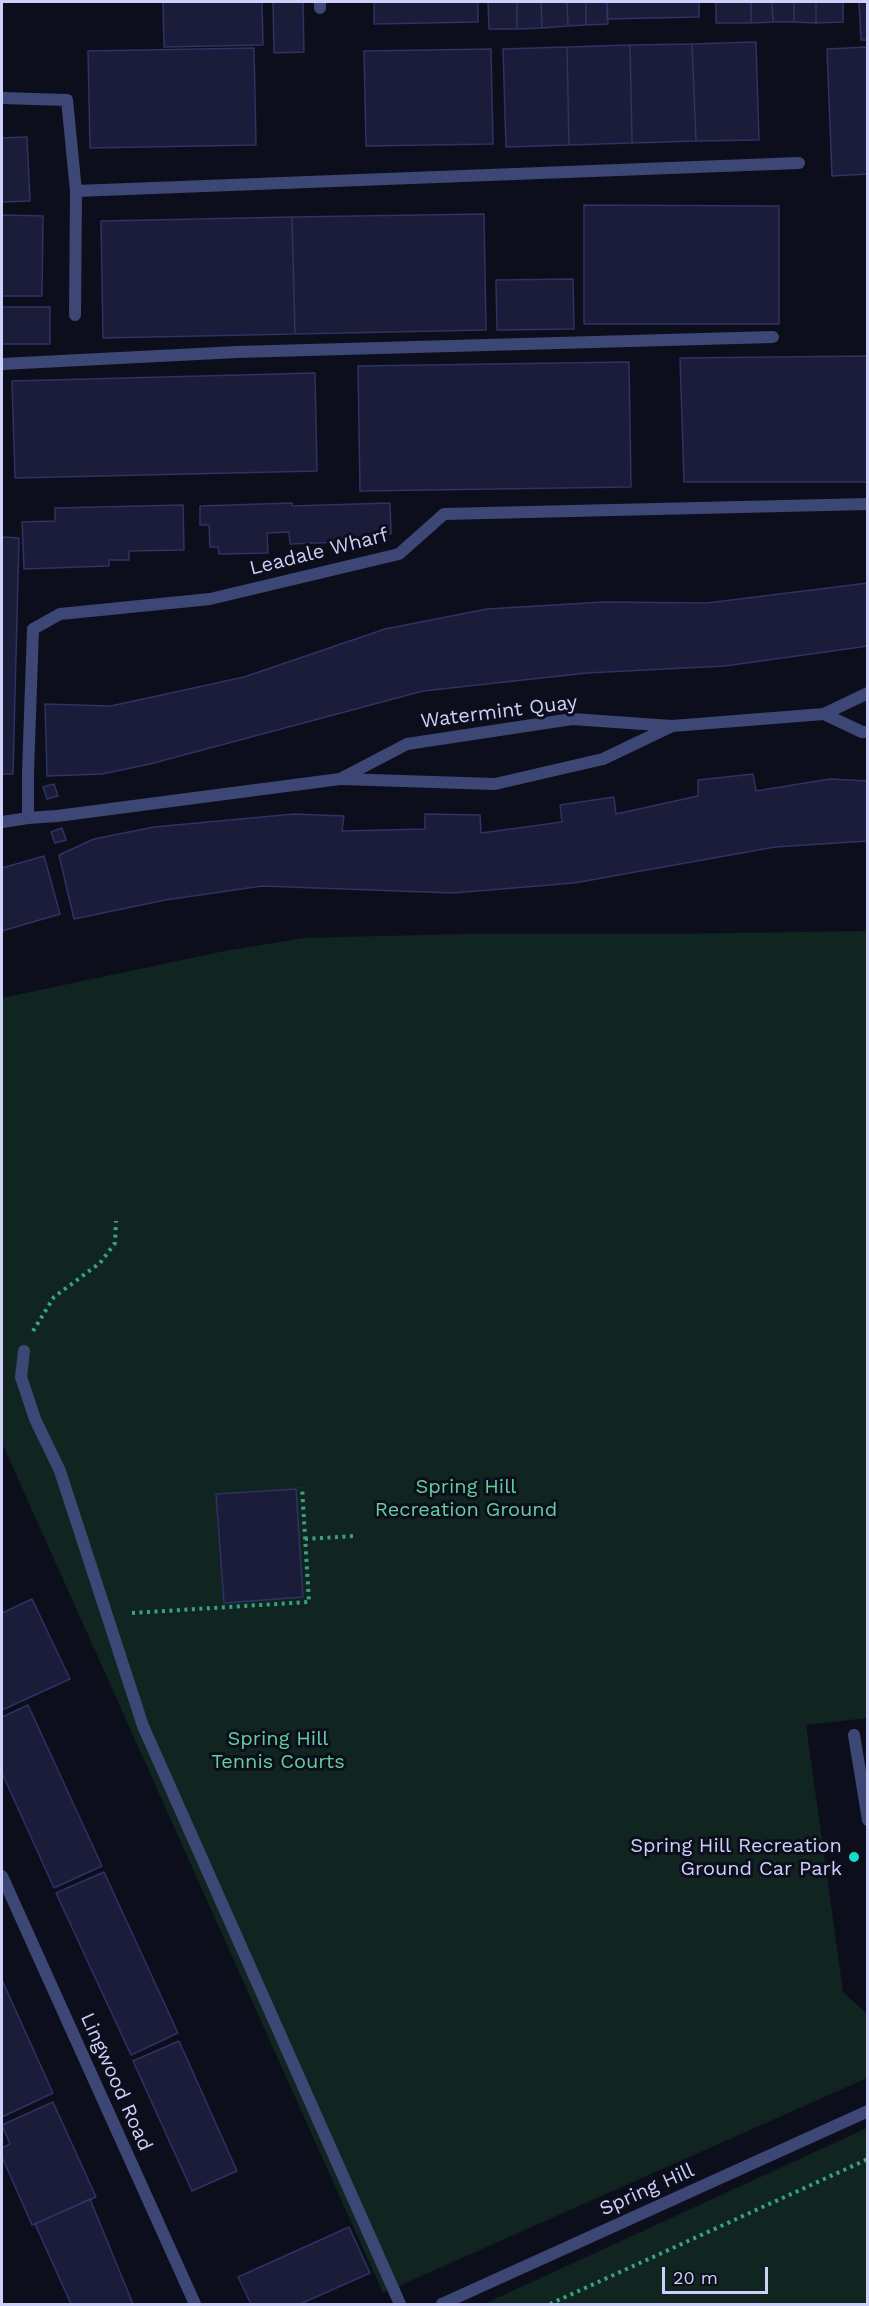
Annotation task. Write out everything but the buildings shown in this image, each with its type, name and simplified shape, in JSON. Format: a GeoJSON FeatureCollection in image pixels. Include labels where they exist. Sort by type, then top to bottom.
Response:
{"type":"FeatureCollection","features":[{"type":"Feature","properties":{"kind":"street"},"geometry":{"type":"LineString","coordinates":[[2,98],[67,100],[75,190],[75,315]]}},
{"type":"Feature","properties":{"kind":"street"},"geometry":{"type":"LineString","coordinates":[[75,190],[799,163]]}},
{"type":"Feature","properties":{"kind":"street"},"geometry":{"type":"LineString","coordinates":[[2,364],[237,352],[772,337]]}},
{"type":"Feature","properties":{"kind":"street","name":"Leadale Wharf"},"geometry":{"type":"LineString","coordinates":[[28,818],[33,629],[60,614],[210,599],[399,554],[444,514],[867,504]]}},
{"type":"Feature","properties":{"kind":"street","name":"Watermint Quay"},"geometry":{"type":"LineString","coordinates":[[340,779],[407,744],[572,719],[672,726],[824,714],[867,693]]}},
{"type":"Feature","properties":{"kind":"street","name":"Watermint Quay"},"geometry":{"type":"LineString","coordinates":[[824,714],[862,732],[867,732]]}},
{"type":"Feature","properties":{"kind":"street","name":"Watermint Quay"},"geometry":{"type":"LineString","coordinates":[[2,822],[340,779],[495,783],[603,759],[672,726]]}},
{"type":"Feature","properties":{"kind":"street"},"geometry":{"type":"LineString","coordinates":[[24,1351],[21,1377],[35,1419],[60,1471],[143,1726],[400,2304]]}},
{"type":"Feature","properties":{"kind":"street"},"geometry":{"type":"LineString","coordinates":[[854,1735],[867,1820]]}},
{"type":"Feature","properties":{"kind":"street","name":"Lingwood Road"},"geometry":{"type":"LineString","coordinates":[[2,1876],[195,2304]]}},
{"type":"Feature","properties":{"kind":"street","name":"Spring Hill"},"geometry":{"type":"LineString","coordinates":[[442,2304],[867,2111]]}},
{"type":"Feature","properties":{"kind":"path"},"geometry":{"type":"LineString","coordinates":[[24,1351],[37,1321],[54,1297],[100,1263],[115,1243],[116,1221]]}},
{"type":"Feature","properties":{"kind":"path"},"geometry":{"type":"LineString","coordinates":[[106,1615],[309,1602],[302,1486]]}},
{"type":"Feature","properties":{"kind":"path"},"geometry":{"type":"LineString","coordinates":[[305,1539],[354,1536]]}},
{"type":"Feature","properties":{"kind":"path"},"geometry":{"type":"LineString","coordinates":[[550,2304],[867,2159]]}},
{"type":"Feature","properties":{"kind":"green space","name":"Spring Hill Recreation Ground"},"geometry":{"type":"Polygon","coordinates":[[[867,931],[867,1718],[806,1725],[843,1992],[867,2014],[867,2078],[383,2293],[2,1443],[2,998],[225,951],[304,938],[461,934],[867,931]]]}},
{"type":"Feature","properties":{"kind":"green space"},"geometry":{"type":"Polygon","coordinates":[[[867,2128],[867,2304],[484,2304],[867,2128]]]}},
{"type":"Feature","properties":{"kind":"place","name":"Spring Hill Recreation Ground Car Park"},"geometry":{"type":"Point","coordinates":[854,1857]}},
{"type":"Feature","properties":{"kind":"park label","name":"Spring Hill Tennis Courts"},"geometry":{"type":"Point","coordinates":[278,1750]}}]}
